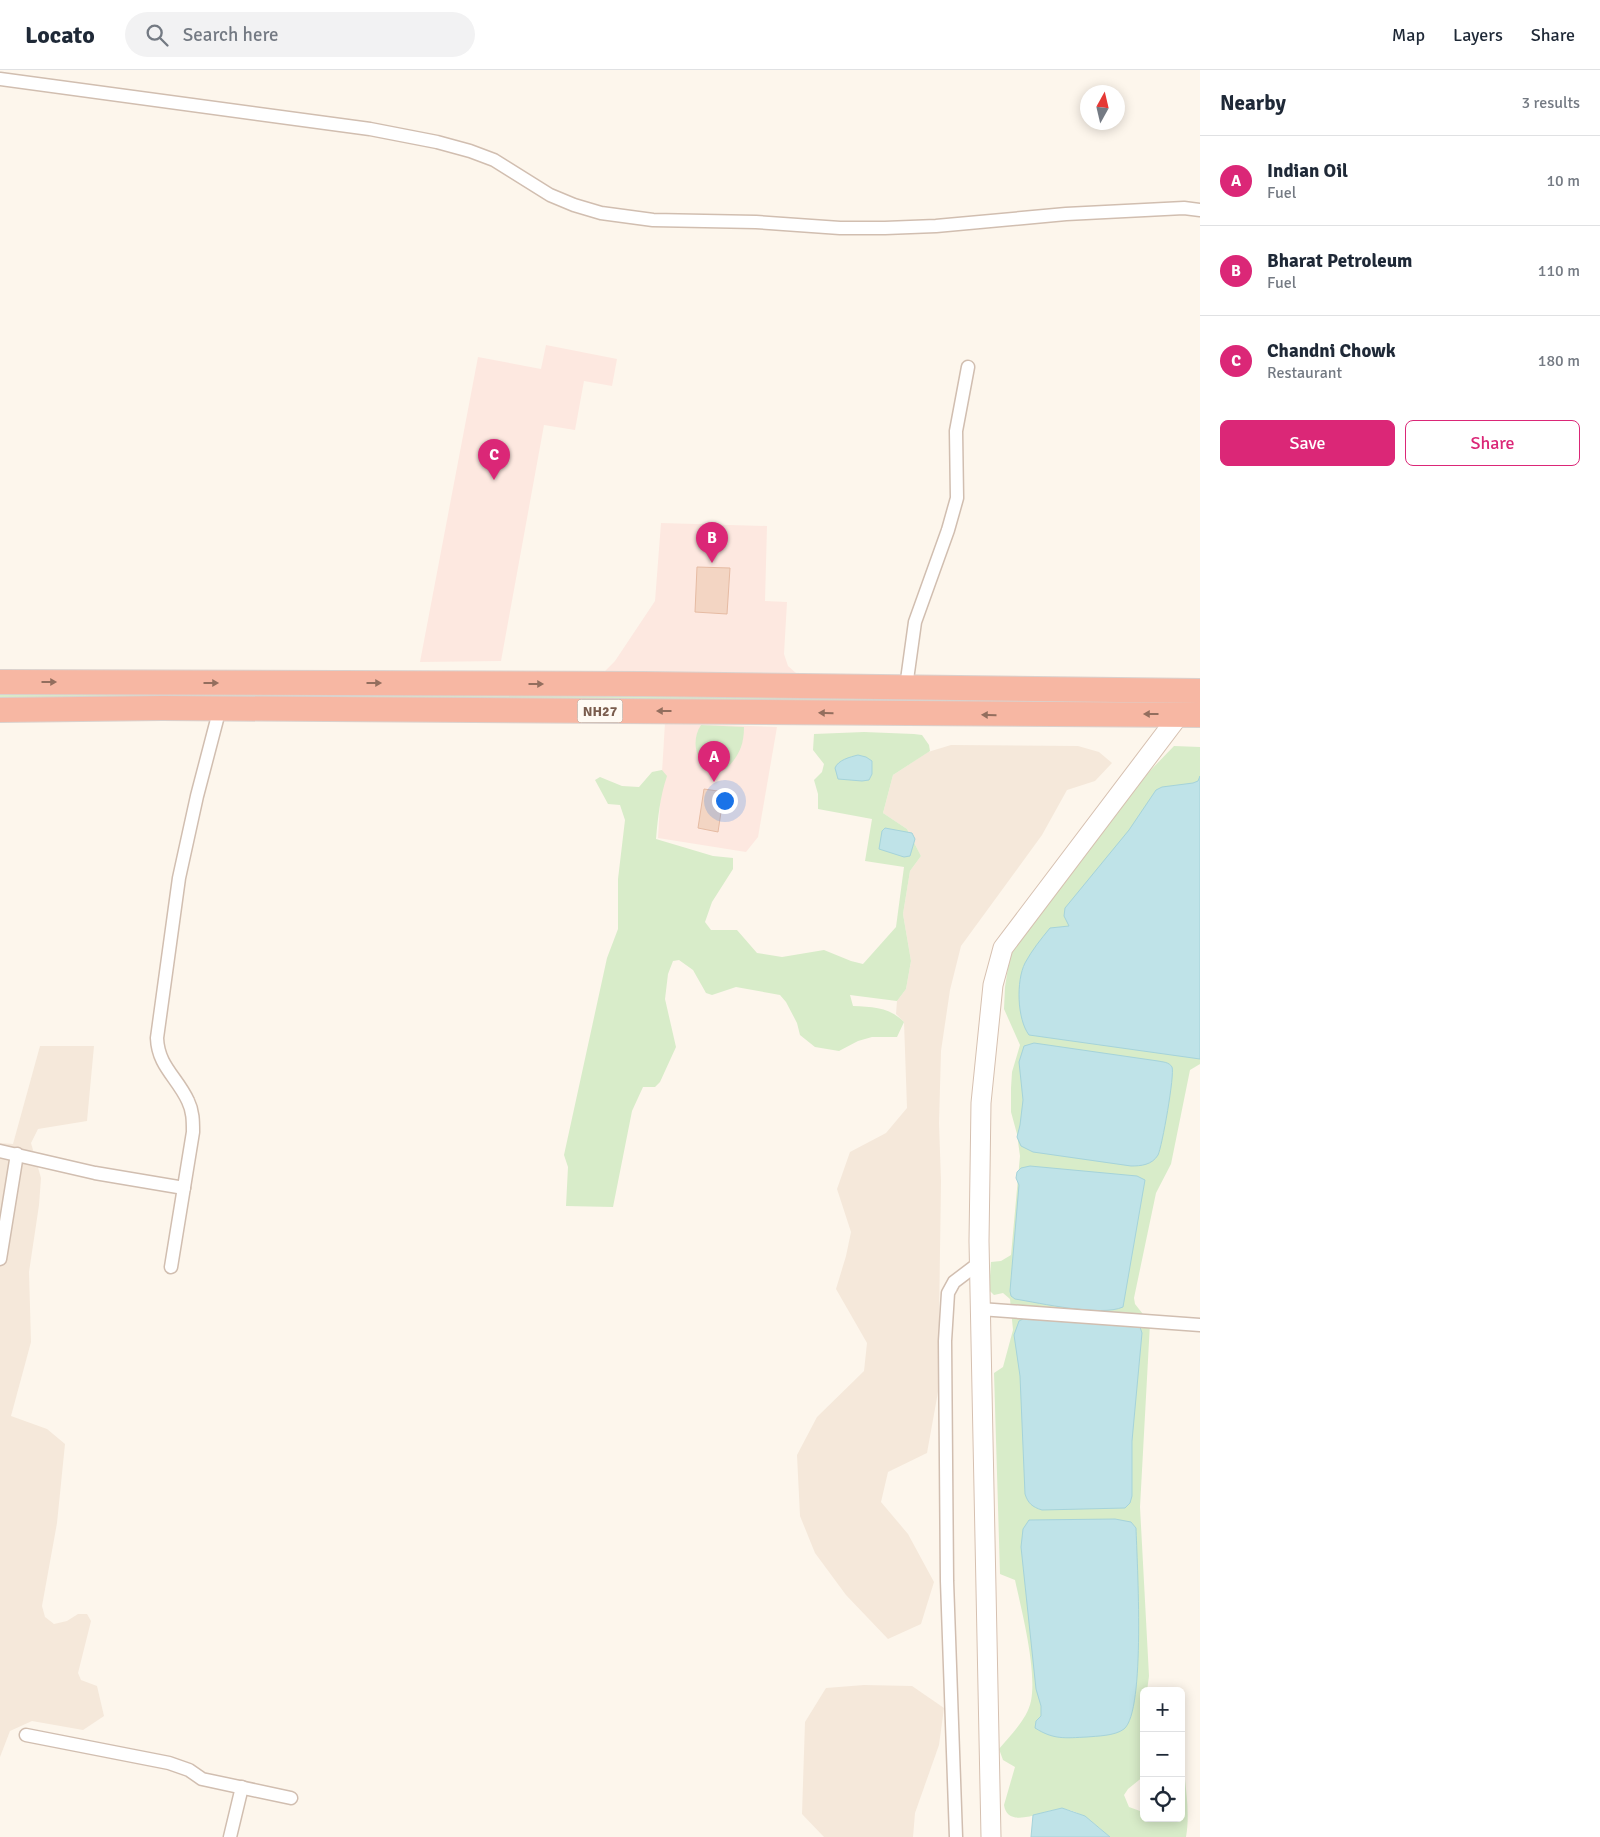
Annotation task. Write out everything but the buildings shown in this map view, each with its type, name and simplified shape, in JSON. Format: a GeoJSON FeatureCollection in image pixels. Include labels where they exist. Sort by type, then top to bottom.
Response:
{"type":"FeatureCollection","features":[{"type":"Feature","properties":{"kind":"highway","name":"NH27"},"geometry":{"type":"LineString","coordinates":[[0,682],[1199,689]]}},
{"type":"Feature","properties":{"kind":"highway","name":"NH27"},"geometry":{"type":"LineString","coordinates":[[0,710],[220,708],[1190,715]]}},
{"type":"Feature","properties":{"kind":"street"},"geometry":{"type":"LineString","coordinates":[[0,79],[370,129],[437,142],[494,160],[550,195],[574,205],[601,213],[653,220],[748,222],[840,228],[886,228],[936,226],[1066,214],[1184,208],[1200,210]]}},
{"type":"Feature","properties":{"kind":"street"},"geometry":{"type":"LineString","coordinates":[[906,686],[915,622],[948,530],[957,498],[956,431],[968,367]]}},
{"type":"Feature","properties":{"kind":"street"},"geometry":{"type":"LineString","coordinates":[[171,1267],[193,1132],[193,1114],[189,1102],[175,1078],[165,1068],[157,1048],[157,1038],[179,878],[197,796],[220,708]]}},
{"type":"Feature","properties":{"kind":"street"},"geometry":{"type":"LineString","coordinates":[[991,1837],[979,1263],[980,1102],[993,984],[1003,948],[1190,715]]}},
{"type":"Feature","properties":{"kind":"street"},"geometry":{"type":"LineString","coordinates":[[0,1151],[95,1173],[184,1188]]}},
{"type":"Feature","properties":{"kind":"street"},"geometry":{"type":"LineString","coordinates":[[0,1259],[17,1154]]}},
{"type":"Feature","properties":{"kind":"street"},"geometry":{"type":"LineString","coordinates":[[956,1837],[947,1581],[945,1341],[948,1293],[954,1282],[979,1263]]}},
{"type":"Feature","properties":{"kind":"street"},"geometry":{"type":"LineString","coordinates":[[980,1309],[1200,1325]]}},
{"type":"Feature","properties":{"kind":"street"},"geometry":{"type":"LineString","coordinates":[[26,1734],[169,1763],[189,1770],[202,1779],[291,1798]]}},
{"type":"Feature","properties":{"kind":"street"},"geometry":{"type":"LineString","coordinates":[[230,1837],[242,1787]]}},
{"type":"Feature","properties":{"kind":"shaded area"},"geometry":{"type":"Polygon","coordinates":[[[546,345],[617,359],[612,386],[584,381],[575,430],[544,425],[501,661],[420,662],[478,357],[541,369],[546,345]]]}},
{"type":"Feature","properties":{"kind":"shaded area"},"geometry":{"type":"Polygon","coordinates":[[[661,523],[767,526],[765,601],[787,602],[784,654],[788,666],[796,673],[604,672],[615,661],[655,601],[661,523]]]}},
{"type":"Feature","properties":{"kind":"shaded area"},"geometry":{"type":"Polygon","coordinates":[[[665,723],[777,727],[758,837],[746,852],[658,838],[665,723]]]}},
{"type":"Feature","properties":{"kind":"shaded area"},"geometry":{"type":"Polygon","coordinates":[[[951,745],[1078,746],[1099,752],[1112,763],[1095,781],[1067,790],[1042,835],[961,946],[950,990],[941,1051],[938,1392],[927,1453],[888,1472],[881,1502],[908,1534],[934,1582],[921,1624],[888,1639],[846,1595],[815,1553],[800,1516],[797,1455],[817,1417],[864,1371],[867,1343],[836,1289],[851,1232],[837,1189],[850,1152],[886,1133],[907,1108],[904,1022],[896,1014],[897,1001],[906,989],[911,961],[903,914],[910,871],[921,856],[907,829],[883,813],[893,775],[928,752],[951,745]]]}},
{"type":"Feature","properties":{"kind":"shaded area"},"geometry":{"type":"Polygon","coordinates":[[[40,1046],[94,1046],[87,1121],[38,1129],[31,1143],[41,1178],[29,1272],[31,1342],[11,1416],[47,1429],[65,1444],[57,1523],[42,1606],[45,1617],[54,1624],[67,1621],[78,1614],[87,1614],[91,1621],[78,1673],[81,1680],[97,1686],[104,1716],[83,1730],[32,1721],[10,1731],[0,1757],[0,1143],[13,1144],[40,1046]]]}},
{"type":"Feature","properties":{"kind":"shaded area"},"geometry":{"type":"Polygon","coordinates":[[[864,1685],[912,1686],[944,1708],[939,1745],[915,1813],[913,1837],[824,1837],[802,1814],[805,1722],[826,1688],[864,1685]]]}},
{"type":"Feature","properties":{"kind":"green space"},"geometry":{"type":"Polygon","coordinates":[[[0,694],[1141,700],[1150,704],[0,705],[0,694]]]}},
{"type":"Feature","properties":{"kind":"green space"},"geometry":{"type":"Polygon","coordinates":[[[701,725],[744,727],[740,750],[726,769],[717,770],[709,768],[698,757],[696,741],[701,725]]]}},
{"type":"Feature","properties":{"kind":"green space"},"geometry":{"type":"Polygon","coordinates":[[[864,732],[922,735],[929,745],[930,751],[893,775],[883,813],[907,829],[921,856],[910,871],[903,914],[911,961],[906,989],[897,1001],[850,995],[853,1006],[887,1011],[893,1013],[904,1022],[897,1037],[872,1037],[858,1041],[839,1051],[815,1047],[800,1035],[797,1023],[780,995],[736,987],[712,995],[706,993],[693,970],[679,960],[673,961],[668,974],[665,999],[676,1047],[660,1082],[655,1087],[643,1087],[632,1111],[613,1207],[566,1206],[568,1167],[564,1155],[607,958],[618,929],[618,879],[625,820],[620,805],[608,804],[595,780],[600,777],[622,786],[639,787],[652,772],[662,770],[667,776],[661,799],[656,839],[713,856],[733,858],[733,869],[712,902],[705,922],[711,930],[737,930],[757,953],[782,957],[824,950],[863,964],[896,927],[904,867],[865,861],[872,819],[818,809],[818,794],[814,780],[822,772],[824,764],[813,750],[814,734],[864,732]]]}},
{"type":"Feature","properties":{"kind":"green space"},"geometry":{"type":"Polygon","coordinates":[[[1174,746],[1200,747],[1200,1064],[1190,1070],[1171,1164],[1156,1193],[1134,1298],[1135,1304],[1150,1323],[1140,1507],[1149,1676],[1148,1687],[1140,1687],[1140,1779],[1124,1795],[1129,1807],[1140,1811],[1140,1822],[1185,1822],[1185,1780],[1188,1820],[1186,1837],[1110,1837],[1088,1819],[1070,1810],[1063,1809],[1020,1818],[1013,1817],[1007,1813],[1004,1805],[1015,1767],[1003,1760],[999,1749],[1026,1715],[1031,1701],[1032,1688],[1028,1641],[1015,1580],[1000,1574],[994,1373],[1003,1367],[1013,1330],[1010,1299],[1003,1293],[994,1295],[989,1290],[991,1262],[1001,1261],[1011,1255],[1020,1156],[1011,1112],[1011,1088],[1012,1072],[1020,1045],[1004,1009],[1005,987],[1011,948],[1146,775],[1174,746]]]}},
{"type":"Feature","properties":{"kind":"water"},"geometry":{"type":"Polygon","coordinates":[[[858,755],[872,761],[872,774],[869,780],[838,779],[835,768],[837,765],[845,759],[858,755]]]}},
{"type":"Feature","properties":{"kind":"water"},"geometry":{"type":"Polygon","coordinates":[[[1200,776],[1200,1059],[1029,1035],[1022,1020],[1020,1010],[1020,980],[1025,963],[1040,940],[1050,928],[1069,926],[1064,916],[1065,908],[1129,830],[1156,790],[1162,787],[1193,783],[1198,781],[1200,776]]]}},
{"type":"Feature","properties":{"kind":"water"},"geometry":{"type":"Polygon","coordinates":[[[885,828],[912,833],[915,839],[910,856],[904,857],[879,849],[882,831],[885,828]]]}},
{"type":"Feature","properties":{"kind":"water"},"geometry":{"type":"Polygon","coordinates":[[[1034,1043],[1158,1061],[1171,1065],[1172,1083],[1168,1111],[1160,1149],[1156,1158],[1146,1164],[1131,1166],[1033,1152],[1021,1146],[1017,1137],[1023,1100],[1019,1062],[1024,1046],[1034,1043]]]}},
{"type":"Feature","properties":{"kind":"water"},"geometry":{"type":"Polygon","coordinates":[[[1030,1166],[1137,1176],[1145,1180],[1123,1307],[1113,1310],[1086,1310],[1015,1299],[1011,1296],[1019,1185],[1016,1178],[1017,1172],[1021,1168],[1030,1166]]]}},
{"type":"Feature","properties":{"kind":"water"},"geometry":{"type":"Polygon","coordinates":[[[1025,1318],[1134,1323],[1140,1327],[1142,1333],[1132,1441],[1132,1496],[1130,1503],[1125,1508],[1042,1510],[1033,1506],[1028,1500],[1025,1494],[1020,1376],[1014,1335],[1019,1321],[1025,1318]]]}},
{"type":"Feature","properties":{"kind":"water"},"geometry":{"type":"Polygon","coordinates":[[[1115,1519],[1131,1522],[1136,1528],[1139,1634],[1138,1666],[1131,1717],[1124,1729],[1111,1734],[1072,1738],[1048,1735],[1035,1728],[1036,1721],[1041,1716],[1041,1706],[1036,1689],[1021,1547],[1023,1529],[1029,1520],[1115,1519]]]}},
{"type":"Feature","properties":{"kind":"water"},"geometry":{"type":"Polygon","coordinates":[[[1062,1808],[1085,1816],[1110,1837],[1031,1837],[1033,1815],[1062,1808]]]}},
{"type":"Feature","properties":{"kind":"place","name":"Chandni Chowk"},"geometry":{"type":"Point","coordinates":[494,480]}},
{"type":"Feature","properties":{"kind":"place","name":"Bharat Petroleum"},"geometry":{"type":"Point","coordinates":[712,563]}},
{"type":"Feature","properties":{"kind":"place","name":"Indian Oil"},"geometry":{"type":"Point","coordinates":[714,782]}}]}
